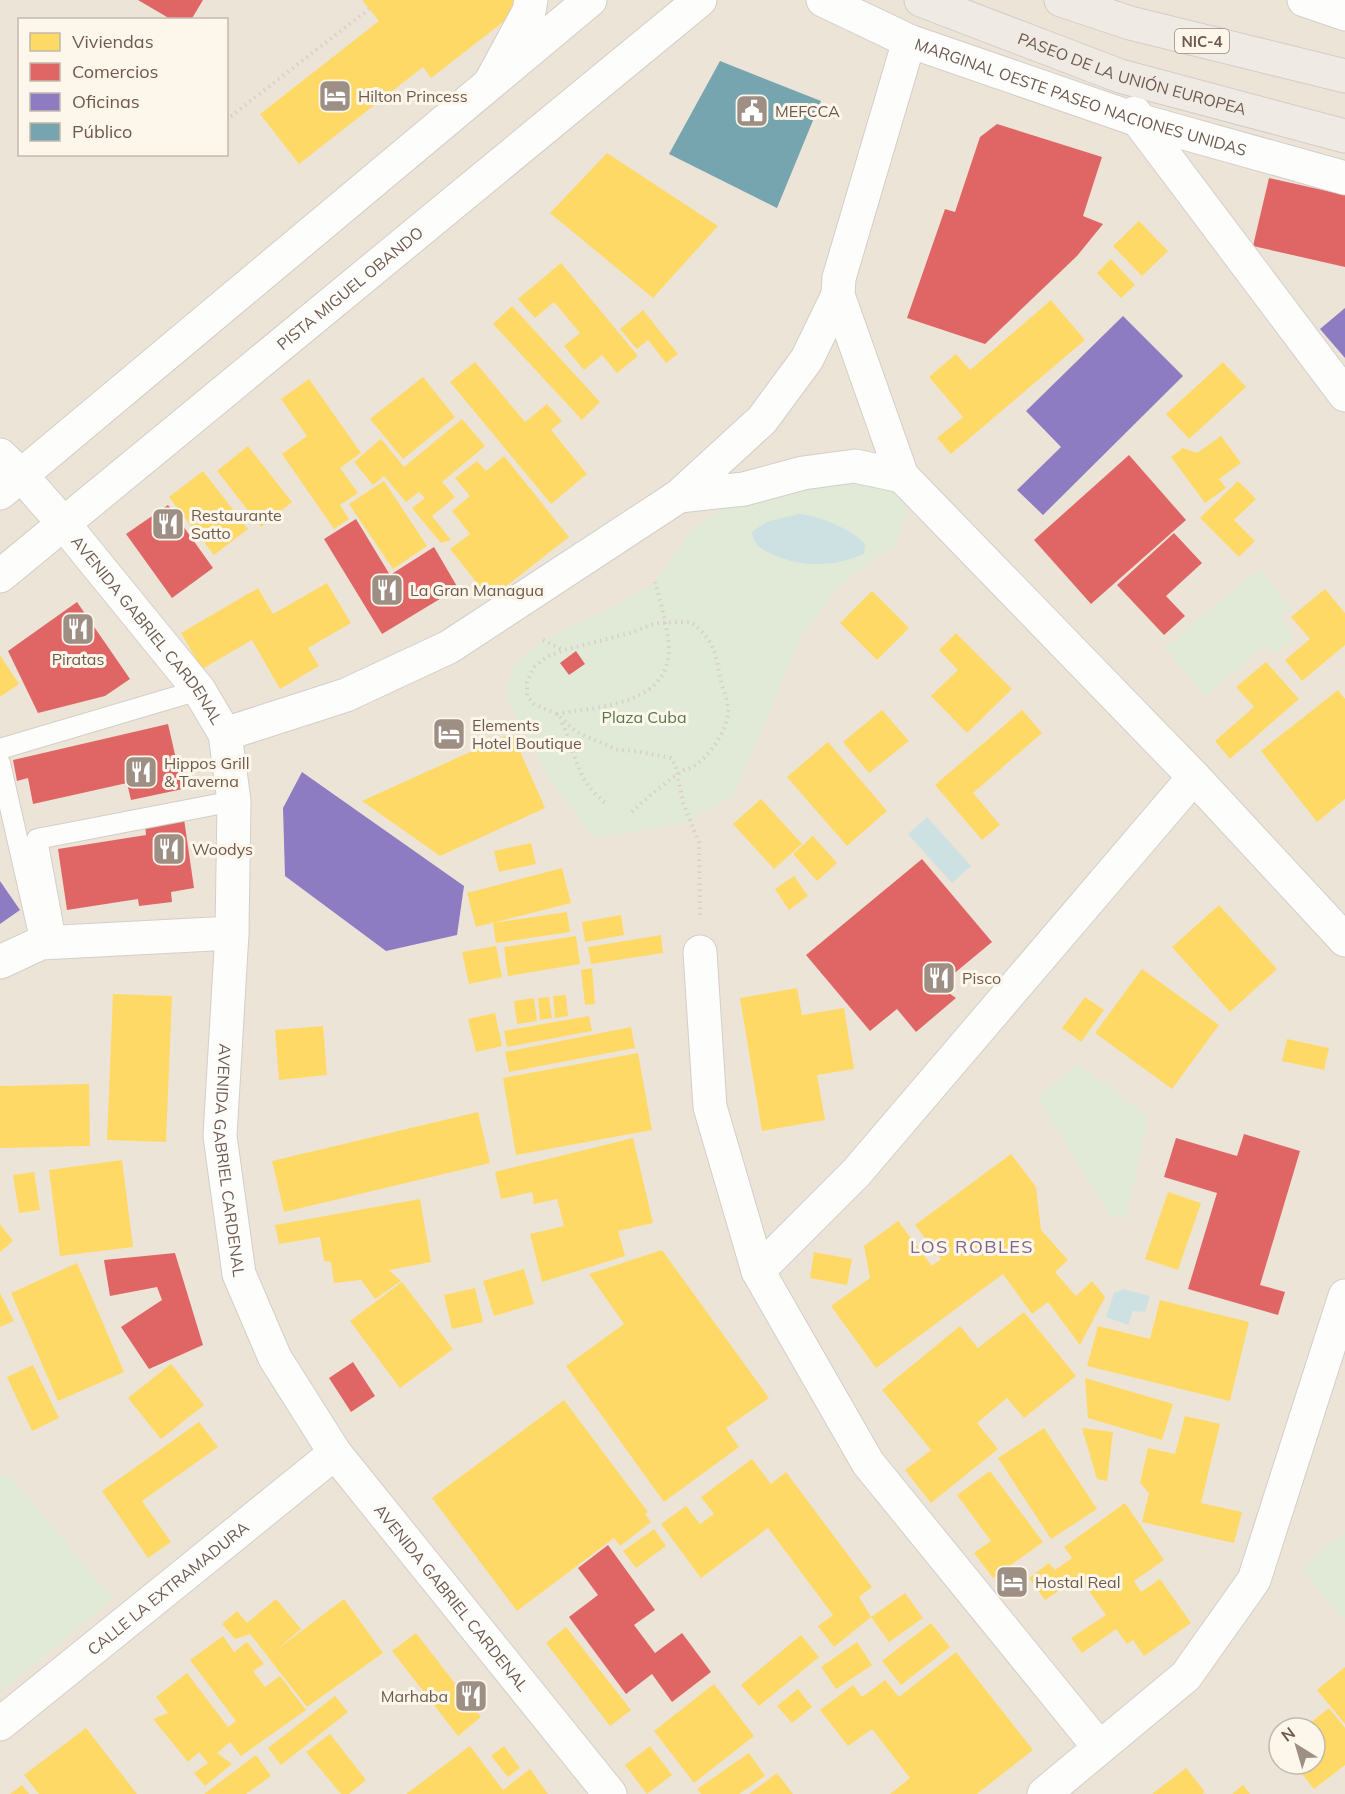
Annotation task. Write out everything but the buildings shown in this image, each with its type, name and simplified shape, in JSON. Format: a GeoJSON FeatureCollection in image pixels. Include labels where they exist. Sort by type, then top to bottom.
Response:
{"type":"FeatureCollection","features":[{"type":"Feature","properties":{"kind":"highway","name":"PASEO DE LA UNIÓN EUROPEA"},"geometry":{"type":"LineString","coordinates":[[921,0],[1120,76],[1345,136]]}},
{"type":"Feature","properties":{"kind":"highway","name":"NIC-4"},"geometry":{"type":"LineString","coordinates":[[1061,0],[1131,23],[1345,76]]}},
{"type":"Feature","properties":{"kind":"street"},"geometry":{"type":"LineString","coordinates":[[490,83],[529,11],[531,0]]}},
{"type":"Feature","properties":{"kind":"street"},"geometry":{"type":"LineString","coordinates":[[7,474],[590,0]]}},
{"type":"Feature","properties":{"kind":"street","name":"PISTA MIGUEL OBANDO"},"geometry":{"type":"LineString","coordinates":[[0,576],[700,0]]}},
{"type":"Feature","properties":{"kind":"street","name":"MARGINAL OESTE PASEO NACIONES UNIDAS"},"geometry":{"type":"LineString","coordinates":[[823,0],[909,41],[1138,120],[1345,178]]}},
{"type":"Feature","properties":{"kind":"street"},"geometry":{"type":"LineString","coordinates":[[1304,0],[1345,14]]}},
{"type":"Feature","properties":{"kind":"street"},"geometry":{"type":"LineString","coordinates":[[225,734],[346,695],[449,647],[679,496],[762,420],[807,359],[838,295],[839,278],[909,41]]}},
{"type":"Feature","properties":{"kind":"street"},"geometry":{"type":"LineString","coordinates":[[1120,76],[1138,120],[1345,395]]}},
{"type":"Feature","properties":{"kind":"street"},"geometry":{"type":"LineString","coordinates":[[838,295],[902,476],[1194,777],[1345,940]]}},
{"type":"Feature","properties":{"kind":"street"},"geometry":{"type":"LineString","coordinates":[[679,496],[744,489],[803,473],[855,466],[902,476]]}},
{"type":"Feature","properties":{"kind":"street","name":"AVENIDA GABRIEL CARDENAL"},"geometry":{"type":"LineString","coordinates":[[7,474],[63,523],[198,690],[225,734],[234,801],[232,933],[220,1136],[239,1274],[275,1358],[336,1454],[610,1794]]}},
{"type":"Feature","properties":{"kind":"street"},"geometry":{"type":"LineString","coordinates":[[758,1271],[856,1173],[1194,777]]}},
{"type":"Feature","properties":{"kind":"street"},"geometry":{"type":"LineString","coordinates":[[0,962],[48,942],[232,933]]}},
{"type":"Feature","properties":{"kind":"street"},"geometry":{"type":"LineString","coordinates":[[700,952],[710,1107],[758,1271],[868,1462],[1099,1747]]}},
{"type":"Feature","properties":{"kind":"street"},"geometry":{"type":"LineString","coordinates":[[1044,1794],[1186,1676],[1254,1581],[1345,1296]]}},
{"type":"Feature","properties":{"kind":"street","name":"CALLE LA EXTRAMADURA"},"geometry":{"type":"LineString","coordinates":[[0,1724],[336,1454]]}},
{"type":"Feature","properties":{"kind":"lane"},"geometry":{"type":"LineString","coordinates":[[0,749],[198,690]]}},
{"type":"Feature","properties":{"kind":"lane"},"geometry":{"type":"LineString","coordinates":[[0,763],[48,942]]}},
{"type":"Feature","properties":{"kind":"lane"},"geometry":{"type":"LineString","coordinates":[[48,942],[37,839],[234,801]]}},
{"type":"Feature","properties":{"kind":"path"},"geometry":{"type":"LineString","coordinates":[[228,118],[369,9]]}},
{"type":"Feature","properties":{"kind":"path"},"geometry":{"type":"LineString","coordinates":[[557,714],[623,702],[638,696],[659,682],[669,659],[665,624],[655,582]]}},
{"type":"Feature","properties":{"kind":"path"},"geometry":{"type":"LineString","coordinates":[[632,812],[678,774],[685,768],[692,768],[706,757],[722,734],[728,714],[717,655],[706,636],[691,622],[656,623],[564,650],[548,656],[534,668],[526,682],[527,696],[534,704],[557,714],[576,732],[618,750],[671,758],[678,774],[683,803],[699,842],[700,952]]}},
{"type":"Feature","properties":{"kind":"path"},"geometry":{"type":"LineString","coordinates":[[543,640],[564,650]]}},
{"type":"Feature","properties":{"kind":"path"},"geometry":{"type":"LineString","coordinates":[[557,714],[586,784],[607,804]]}},
{"type":"Feature","properties":{"kind":"shaded area"},"geometry":{"type":"Polygon","coordinates":[[[0,0],[1345,0],[1345,1794],[0,1794],[0,0]]]}},
{"type":"Feature","properties":{"kind":"shaded area"},"geometry":{"type":"Polygon","coordinates":[[[798,514],[824,520],[844,528],[865,544],[864,554],[830,563],[806,564],[783,559],[756,543],[752,532],[766,522],[798,514]]]}},
{"type":"Feature","properties":{"kind":"shaded area"},"geometry":{"type":"Polygon","coordinates":[[[927,817],[971,866],[952,883],[908,834],[927,817]]]}},
{"type":"Feature","properties":{"kind":"shaded area"},"geometry":{"type":"Polygon","coordinates":[[[1123,1289],[1150,1296],[1145,1312],[1133,1311],[1128,1325],[1106,1317],[1114,1293],[1123,1289]]]}},
{"type":"Feature","properties":{"kind":"green space","name":"Plaza Cuba"},"geometry":{"type":"Polygon","coordinates":[[[881,471],[904,499],[907,516],[895,546],[872,560],[837,589],[800,639],[734,795],[683,824],[593,838],[549,779],[505,695],[514,664],[543,640],[613,607],[655,582],[692,529],[721,509],[760,493],[881,471]]]}},
{"type":"Feature","properties":{"kind":"green space"},"geometry":{"type":"Polygon","coordinates":[[[1259,569],[1292,608],[1280,618],[1295,637],[1276,653],[1265,646],[1205,697],[1164,648],[1259,569]]]}},
{"type":"Feature","properties":{"kind":"green space"},"geometry":{"type":"Polygon","coordinates":[[[1078,1064],[1148,1117],[1127,1218],[1111,1217],[1038,1098],[1078,1064]]]}},
{"type":"Feature","properties":{"kind":"green space"},"geometry":{"type":"Polygon","coordinates":[[[0,1475],[10,1476],[113,1599],[0,1692],[0,1475]]]}},
{"type":"Feature","properties":{"kind":"green space"},"geometry":{"type":"Polygon","coordinates":[[[1345,1531],[1345,1622],[1301,1569],[1345,1531]]]}},
{"type":"Feature","properties":{"kind":"place","name":"Hilton Princess"},"geometry":{"type":"Point","coordinates":[335,96]}},
{"type":"Feature","properties":{"kind":"place","name":"MEFCCA"},"geometry":{"type":"Point","coordinates":[752,111]}},
{"type":"Feature","properties":{"kind":"place","name":"Restaurante Satto"},"geometry":{"type":"Point","coordinates":[168,524]}},
{"type":"Feature","properties":{"kind":"place","name":"La Gran Managua"},"geometry":{"type":"Point","coordinates":[387,590]}},
{"type":"Feature","properties":{"kind":"place","name":"Piratas"},"geometry":{"type":"Point","coordinates":[78,629]}},
{"type":"Feature","properties":{"kind":"place","name":"Elements Hotel Boutique"},"geometry":{"type":"Point","coordinates":[449,734]}},
{"type":"Feature","properties":{"kind":"place","name":"Hippos Grill & Taverna"},"geometry":{"type":"Point","coordinates":[141,772]}},
{"type":"Feature","properties":{"kind":"place","name":"Woodys"},"geometry":{"type":"Point","coordinates":[169,849]}},
{"type":"Feature","properties":{"kind":"place","name":"Pisco"},"geometry":{"type":"Point","coordinates":[939,978]}},
{"type":"Feature","properties":{"kind":"place","name":"Hostal Real"},"geometry":{"type":"Point","coordinates":[1012,1582]}},
{"type":"Feature","properties":{"kind":"place","name":"Marhaba"},"geometry":{"type":"Point","coordinates":[471,1696]}},
{"type":"Feature","properties":{"kind":"district","name":"LOS ROBLES"},"geometry":{"type":"Point","coordinates":[972,1246]}}]}
